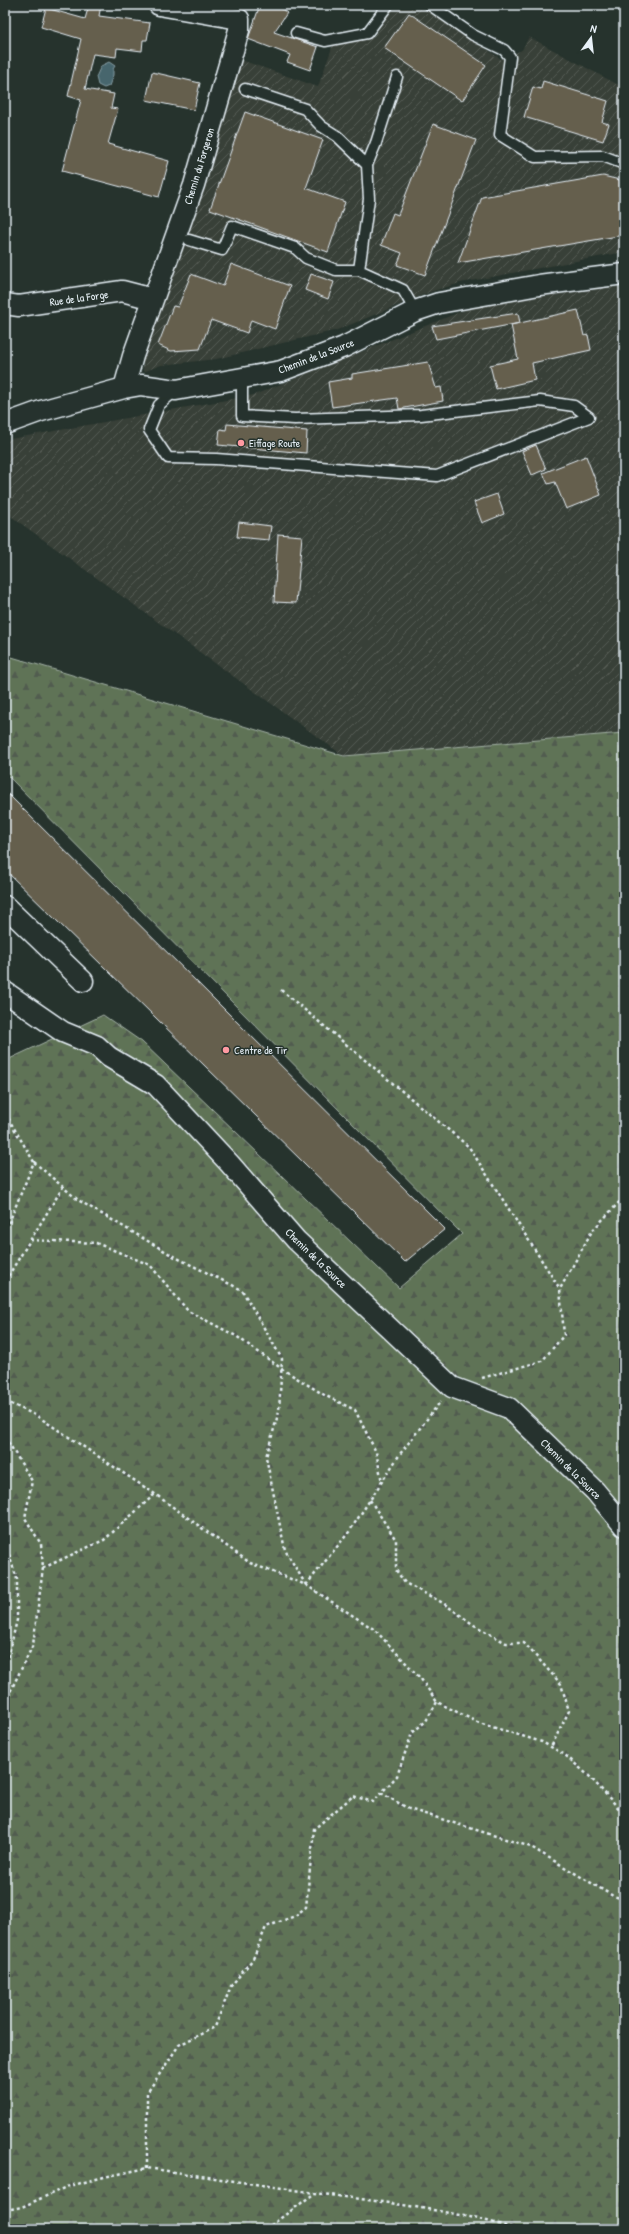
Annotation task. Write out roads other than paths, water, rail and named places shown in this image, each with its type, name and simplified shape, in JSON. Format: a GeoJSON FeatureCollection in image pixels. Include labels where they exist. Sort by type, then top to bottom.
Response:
{"type":"FeatureCollection","features":[{"type":"Feature","properties":{"kind":"street","name":"Chemin du Forgeron"},"geometry":{"type":"LineString","coordinates":[[124,388],[153,299],[194,185],[239,30],[240,19],[159,5]]}},
{"type":"Feature","properties":{"kind":"street","name":"Chemin de la Source"},"geometry":{"type":"LineString","coordinates":[[5,424],[41,411],[124,388],[141,385],[176,390],[280,371],[344,347],[415,311],[439,303],[539,285],[624,274]]}},
{"type":"Feature","properties":{"kind":"street","name":"Rue de la Forge"},"geometry":{"type":"LineString","coordinates":[[5,304],[19,306],[122,291],[153,299]]}},
{"type":"Feature","properties":{"kind":"street"},"geometry":{"type":"LineString","coordinates":[[5,906],[83,981]]}},
{"type":"Feature","properties":{"kind":"street","name":"Chemin de la Source"},"geometry":{"type":"LineString","coordinates":[[5,992],[63,1032],[97,1046],[109,1057],[156,1085],[230,1164],[296,1240],[452,1387],[509,1408],[595,1491],[624,1526]]}},
{"type":"Feature","properties":{"kind":"lane"},"geometry":{"type":"LineString","coordinates":[[296,33],[324,41],[367,33],[388,5]]}},
{"type":"Feature","properties":{"kind":"lane"},"geometry":{"type":"LineString","coordinates":[[430,5],[473,35],[504,50],[510,57],[500,135],[535,157],[603,156],[624,164]]}},
{"type":"Feature","properties":{"kind":"lane"},"geometry":{"type":"LineString","coordinates":[[359,270],[369,199],[367,165],[376,143],[397,77]]}},
{"type":"Feature","properties":{"kind":"lane"},"geometry":{"type":"LineString","coordinates":[[245,90],[305,109],[320,126],[337,136],[367,165]]}},
{"type":"Feature","properties":{"kind":"lane"},"geometry":{"type":"LineString","coordinates":[[190,240],[222,250],[232,226],[295,248],[306,258],[336,270],[359,270],[403,290],[415,311]]}},
{"type":"Feature","properties":{"kind":"lane"},"geometry":{"type":"LineString","coordinates":[[176,390],[159,405],[149,430],[168,458],[216,459],[437,476],[589,417],[574,406],[540,401],[421,415],[296,419],[242,416],[242,378]]}},
{"type":"Feature","properties":{"kind":"water"},"geometry":{"type":"Polygon","coordinates":[[[109,62],[115,66],[109,86],[104,88],[98,85],[96,77],[101,66],[109,62]]]}},
{"type":"Feature","properties":{"kind":"place","name":"Eiffage Route"},"geometry":{"type":"Point","coordinates":[241,443]}},
{"type":"Feature","properties":{"kind":"place","name":"Centre de Tir"},"geometry":{"type":"Point","coordinates":[226,1050]}}]}
